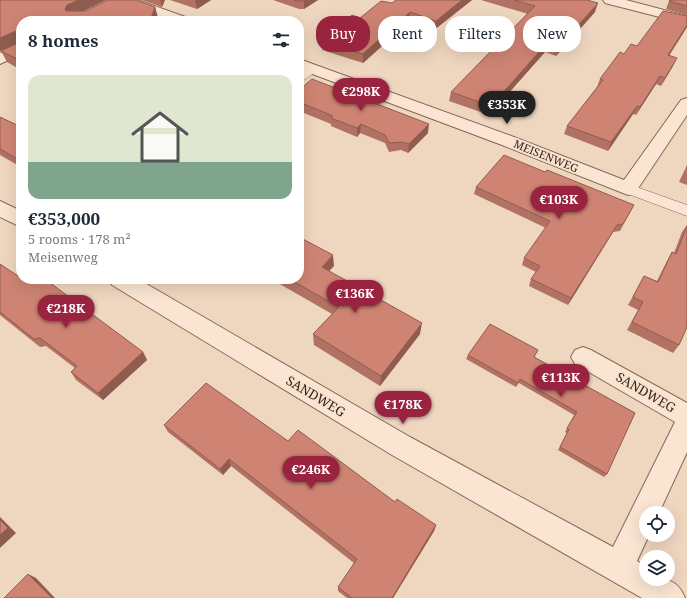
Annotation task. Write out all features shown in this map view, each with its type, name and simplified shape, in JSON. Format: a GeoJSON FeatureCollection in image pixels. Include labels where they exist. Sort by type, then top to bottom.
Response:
{"type":"FeatureCollection","features":[{"type":"Feature","properties":{"kind":"street"},"geometry":{"type":"LineString","coordinates":[[613,0],[687,20]]}},
{"type":"Feature","properties":{"kind":"street"},"geometry":{"type":"LineString","coordinates":[[120,1],[167,16]]}},
{"type":"Feature","properties":{"kind":"street"},"geometry":{"type":"LineString","coordinates":[[0,59],[16,51]]}},
{"type":"Feature","properties":{"kind":"street","name":"MEISENWEG"},"geometry":{"type":"LineString","coordinates":[[304,70],[508,141],[628,189]]}},
{"type":"Feature","properties":{"kind":"street"},"geometry":{"type":"LineString","coordinates":[[628,189],[687,103]]}},
{"type":"Feature","properties":{"kind":"street"},"geometry":{"type":"LineString","coordinates":[[0,208],[16,217]]}},
{"type":"Feature","properties":{"kind":"street","name":"SANDWEG"},"geometry":{"type":"LineString","coordinates":[[128,284],[401,446],[670,598]]}},
{"type":"Feature","properties":{"kind":"street","name":"SANDWEG"},"geometry":{"type":"LineString","coordinates":[[583,357],[687,416]]}},
{"type":"Feature","properties":{"kind":"street","name":"SANDWEG"},"geometry":{"type":"LineString","coordinates":[[619,568],[687,424]]}},
{"type":"Feature","properties":{"kind":"lane"},"geometry":{"type":"LineString","coordinates":[[628,189],[687,211]]}},
{"type":"Feature","properties":{"kind":"building"},"geometry":{"type":"Polygon","coordinates":[[[0,0],[79,0],[67,5],[65,9],[66,11],[85,11],[108,0],[136,0],[155,7],[152,16],[16,16],[16,31],[0,38],[0,0]]]}},
{"type":"Feature","properties":{"kind":"building"},"geometry":{"type":"Polygon","coordinates":[[[396,0],[462,0],[437,20],[437,16],[422,16],[410,12],[406,16],[378,16],[378,41],[370,48],[370,16],[362,16],[381,1],[392,3],[396,0]]]}},
{"type":"Feature","properties":{"kind":"building"},"geometry":{"type":"Polygon","coordinates":[[[514,0],[587,0],[598,3],[581,22],[581,16],[525,16],[535,6],[514,0]]]}},
{"type":"Feature","properties":{"kind":"building"},"geometry":{"type":"Polygon","coordinates":[[[687,0],[687,6],[669,1],[687,0]]]}},
{"type":"Feature","properties":{"kind":"building"},"geometry":{"type":"Polygon","coordinates":[[[663,11],[687,16],[687,25],[668,55],[677,58],[665,78],[660,76],[640,107],[637,106],[611,142],[567,126],[603,80],[600,79],[620,52],[624,54],[631,44],[637,46],[663,11]]]}},
{"type":"Feature","properties":{"kind":"building"},"geometry":{"type":"Polygon","coordinates":[[[523,18],[523,52],[539,52],[491,106],[451,92],[490,52],[515,52],[515,26],[523,18]]]}},
{"type":"Feature","properties":{"kind":"building"},"geometry":{"type":"Polygon","coordinates":[[[16,44],[16,58],[1,51],[16,44]]]}},
{"type":"Feature","properties":{"kind":"building"},"geometry":{"type":"Polygon","coordinates":[[[312,79],[429,124],[409,144],[402,142],[389,143],[385,135],[361,124],[357,128],[331,118],[333,116],[304,104],[304,86],[312,79]]]}},
{"type":"Feature","properties":{"kind":"building"},"geometry":{"type":"Polygon","coordinates":[[[0,117],[16,125],[16,158],[0,149],[0,117]]]}},
{"type":"Feature","properties":{"kind":"building"},"geometry":{"type":"Polygon","coordinates":[[[504,155],[545,172],[547,170],[634,205],[623,224],[617,225],[571,298],[531,279],[540,266],[524,258],[550,221],[476,187],[504,155]]]}},
{"type":"Feature","properties":{"kind":"building"},"geometry":{"type":"Polygon","coordinates":[[[687,226],[687,327],[679,345],[632,322],[643,302],[633,297],[644,276],[658,282],[672,252],[676,254],[687,226]]]}},
{"type":"Feature","properties":{"kind":"building"},"geometry":{"type":"Polygon","coordinates":[[[304,240],[333,255],[322,267],[422,323],[381,376],[313,334],[339,307],[298,284],[304,284],[304,240]]]}},
{"type":"Feature","properties":{"kind":"building"},"geometry":{"type":"Polygon","coordinates":[[[0,264],[16,275],[16,284],[52,284],[143,352],[98,393],[71,372],[77,366],[40,338],[34,339],[0,312],[0,264]]]}},
{"type":"Feature","properties":{"kind":"building"},"geometry":{"type":"Polygon","coordinates":[[[490,324],[538,350],[534,357],[635,413],[607,474],[560,447],[569,429],[567,428],[577,412],[520,379],[518,383],[468,355],[490,324]]]}},
{"type":"Feature","properties":{"kind":"building"},"geometry":{"type":"Polygon","coordinates":[[[206,383],[288,441],[298,430],[395,502],[397,499],[436,525],[392,598],[352,598],[338,587],[357,559],[229,459],[220,469],[164,425],[206,383]]]}},
{"type":"Feature","properties":{"kind":"building"},"geometry":{"type":"Polygon","coordinates":[[[0,520],[8,528],[0,535],[0,520]]]}},
{"type":"Feature","properties":{"kind":"building"},"geometry":{"type":"Polygon","coordinates":[[[28,574],[52,598],[4,598],[28,574]]]}}]}
